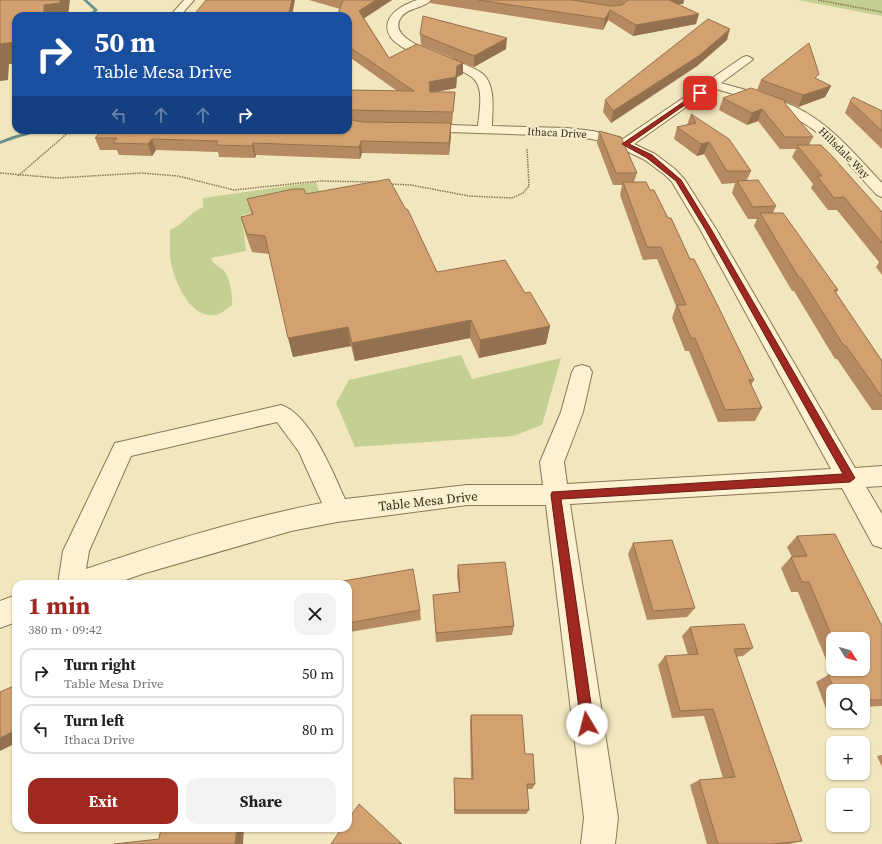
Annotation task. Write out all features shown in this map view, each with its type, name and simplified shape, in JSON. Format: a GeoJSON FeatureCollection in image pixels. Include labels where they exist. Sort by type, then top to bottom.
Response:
{"type":"FeatureCollection","features":[{"type":"Feature","properties":{"kind":"street"},"geometry":{"type":"LineString","coordinates":[[178,12],[189,0]]}},
{"type":"Feature","properties":{"kind":"street"},"geometry":{"type":"LineString","coordinates":[[426,0],[400,13],[394,20],[392,28],[396,37],[407,45],[470,69],[479,76],[484,85],[485,129]]}},
{"type":"Feature","properties":{"kind":"street"},"geometry":{"type":"LineString","coordinates":[[625,144],[747,59]]}},
{"type":"Feature","properties":{"kind":"street","name":"Hillsdale Way"},"geometry":{"type":"LineString","coordinates":[[712,84],[783,107],[807,119],[824,131],[882,192]]}},
{"type":"Feature","properties":{"kind":"street","name":"Ithaca Drive"},"geometry":{"type":"LineString","coordinates":[[409,128],[566,132],[593,135],[625,144],[650,157],[678,180],[708,229],[882,537]]}},
{"type":"Feature","properties":{"kind":"street"},"geometry":{"type":"LineString","coordinates":[[582,372],[572,412],[552,462],[601,818],[598,844]]}},
{"type":"Feature","properties":{"kind":"street"},"geometry":{"type":"LineString","coordinates":[[72,580],[78,545],[123,449],[281,413],[291,422],[325,479],[337,511]]}},
{"type":"Feature","properties":{"kind":"street","name":"Table Mesa Drive"},"geometry":{"type":"LineString","coordinates":[[91,580],[142,562],[291,520],[337,511],[467,495],[556,495],[882,476]]}},
{"type":"Feature","properties":{"kind":"street"},"geometry":{"type":"LineString","coordinates":[[0,615],[12,610]]}},
{"type":"Feature","properties":{"kind":"path"},"geometry":{"type":"LineString","coordinates":[[818,0],[882,12]]}},
{"type":"Feature","properties":{"kind":"path"},"geometry":{"type":"LineString","coordinates":[[389,183],[411,185],[469,196],[512,198],[523,193],[529,186],[526,131]]}},
{"type":"Feature","properties":{"kind":"path"},"geometry":{"type":"LineString","coordinates":[[18,176],[66,134]]}},
{"type":"Feature","properties":{"kind":"path"},"geometry":{"type":"LineString","coordinates":[[0,173],[18,176],[58,178],[141,173],[178,176],[234,190],[320,181],[351,180],[381,183]]}},
{"type":"Feature","properties":{"kind":"green space"},"geometry":{"type":"Polygon","coordinates":[[[798,0],[882,0],[882,16],[798,0]]]}},
{"type":"Feature","properties":{"kind":"green space"},"geometry":{"type":"Polygon","coordinates":[[[316,182],[323,204],[295,206],[242,215],[246,251],[211,258],[224,271],[228,278],[232,305],[219,314],[210,315],[201,313],[194,308],[182,293],[174,275],[170,258],[170,230],[175,228],[194,212],[203,207],[203,198],[316,182]]]}},
{"type":"Feature","properties":{"kind":"green space"},"geometry":{"type":"Polygon","coordinates":[[[461,355],[472,379],[561,358],[542,425],[513,436],[355,447],[336,403],[349,380],[461,355]]]}},
{"type":"Feature","properties":{"kind":"building"},"geometry":{"type":"Polygon","coordinates":[[[0,0],[60,0],[60,3],[44,5],[44,12],[12,12],[12,42],[0,44],[0,0]]]}},
{"type":"Feature","properties":{"kind":"building"},"geometry":{"type":"Polygon","coordinates":[[[206,0],[292,0],[289,12],[196,12],[206,0]]]}},
{"type":"Feature","properties":{"kind":"building"},"geometry":{"type":"Polygon","coordinates":[[[343,0],[376,0],[359,11],[389,58],[417,44],[463,63],[457,66],[456,77],[429,82],[430,92],[455,92],[453,112],[352,110],[352,90],[414,91],[352,49],[352,12],[338,12],[343,0]]]}},
{"type":"Feature","properties":{"kind":"building"},"geometry":{"type":"Polygon","coordinates":[[[478,0],[572,0],[611,6],[622,5],[628,0],[669,0],[699,14],[636,25],[610,10],[605,19],[478,0]]]}},
{"type":"Feature","properties":{"kind":"building"},"geometry":{"type":"Polygon","coordinates":[[[423,16],[507,38],[474,56],[420,34],[423,16]]]}},
{"type":"Feature","properties":{"kind":"building"},"geometry":{"type":"Polygon","coordinates":[[[708,19],[730,29],[700,55],[613,111],[605,100],[708,19]]]}},
{"type":"Feature","properties":{"kind":"building"},"geometry":{"type":"Polygon","coordinates":[[[809,43],[819,74],[815,78],[831,86],[803,95],[761,80],[809,43]]]}},
{"type":"Feature","properties":{"kind":"building"},"geometry":{"type":"Polygon","coordinates":[[[751,88],[786,101],[784,102],[813,137],[785,137],[762,109],[752,113],[723,98],[751,88]]]}},
{"type":"Feature","properties":{"kind":"building"},"geometry":{"type":"Polygon","coordinates":[[[853,97],[882,111],[882,131],[850,101],[853,97]]]}},
{"type":"Feature","properties":{"kind":"building"},"geometry":{"type":"Polygon","coordinates":[[[691,114],[729,139],[751,171],[727,171],[709,142],[701,144],[677,127],[696,123],[691,114]]]}},
{"type":"Feature","properties":{"kind":"building"},"geometry":{"type":"Polygon","coordinates":[[[352,120],[363,122],[451,123],[449,143],[361,141],[359,147],[253,143],[252,146],[216,145],[218,141],[152,139],[148,144],[113,143],[117,138],[95,138],[98,134],[352,134],[352,120]]]}},
{"type":"Feature","properties":{"kind":"building"},"geometry":{"type":"Polygon","coordinates":[[[599,131],[621,137],[637,173],[616,173],[599,131]]]}},
{"type":"Feature","properties":{"kind":"building"},"geometry":{"type":"Polygon","coordinates":[[[797,145],[821,145],[882,212],[882,243],[844,197],[834,198],[817,176],[822,176],[797,145]]]}},
{"type":"Feature","properties":{"kind":"building"},"geometry":{"type":"Polygon","coordinates":[[[389,179],[405,208],[408,210],[437,272],[505,260],[525,293],[530,292],[550,326],[480,340],[471,320],[352,343],[348,327],[288,338],[265,236],[247,234],[241,217],[253,214],[247,199],[293,189],[304,189],[306,194],[389,179]]]}},
{"type":"Feature","properties":{"kind":"building"},"geometry":{"type":"Polygon","coordinates":[[[758,180],[776,206],[753,207],[737,181],[758,180]]]}},
{"type":"Feature","properties":{"kind":"building"},"geometry":{"type":"Polygon","coordinates":[[[623,182],[646,182],[650,190],[654,190],[668,218],[671,218],[690,259],[694,259],[717,304],[754,380],[749,380],[762,408],[725,410],[695,338],[691,338],[677,305],[686,305],[661,247],[647,247],[623,182]]]}},
{"type":"Feature","properties":{"kind":"building"},"geometry":{"type":"Polygon","coordinates":[[[760,213],[783,213],[838,290],[834,290],[882,361],[882,397],[846,346],[844,346],[801,278],[799,278],[760,213]]]}},
{"type":"Feature","properties":{"kind":"building"},"geometry":{"type":"Polygon","coordinates":[[[835,534],[882,626],[882,700],[870,700],[870,684],[832,684],[828,676],[870,676],[870,632],[830,632],[809,582],[802,582],[791,557],[807,556],[797,536],[835,534]]]}},
{"type":"Feature","properties":{"kind":"building"},"geometry":{"type":"Polygon","coordinates":[[[672,540],[695,608],[653,611],[633,543],[672,540]]]}},
{"type":"Feature","properties":{"kind":"building"},"geometry":{"type":"Polygon","coordinates":[[[505,562],[514,626],[436,633],[433,595],[460,592],[458,565],[505,562]]]}},
{"type":"Feature","properties":{"kind":"building"},"geometry":{"type":"Polygon","coordinates":[[[413,569],[420,610],[352,622],[352,580],[349,580],[413,569]]]}},
{"type":"Feature","properties":{"kind":"building"},"geometry":{"type":"Polygon","coordinates":[[[744,624],[753,648],[734,649],[802,841],[773,844],[718,844],[699,780],[735,777],[713,709],[680,711],[665,656],[698,654],[690,627],[744,624]]]}},
{"type":"Feature","properties":{"kind":"building"},"geometry":{"type":"Polygon","coordinates":[[[12,687],[12,732],[0,738],[0,692],[12,687]]]}},
{"type":"Feature","properties":{"kind":"building"},"geometry":{"type":"Polygon","coordinates":[[[471,715],[522,715],[525,754],[533,754],[535,784],[527,784],[529,810],[455,810],[454,778],[473,779],[471,715]]]}},
{"type":"Feature","properties":{"kind":"building"},"geometry":{"type":"Polygon","coordinates":[[[359,804],[402,844],[331,844],[339,832],[352,832],[352,814],[359,804]]]}},
{"type":"Feature","properties":{"kind":"building"},"geometry":{"type":"Polygon","coordinates":[[[160,832],[236,832],[235,844],[114,844],[159,839],[160,832]]]}},
{"type":"Feature","properties":{"kind":"waterway"},"geometry":{"type":"LineString","coordinates":[[85,0],[96,10],[94,12]]}},
{"type":"Feature","properties":{"kind":"waterway"},"geometry":{"type":"LineString","coordinates":[[0,143],[27,134]]}},
{"type":"Feature","properties":{"kind":"route"},"geometry":{"type":"LineString","coordinates":[[587,724],[556,495],[850,478],[708,229],[678,180],[650,157],[625,144],[700,93]]}}]}
